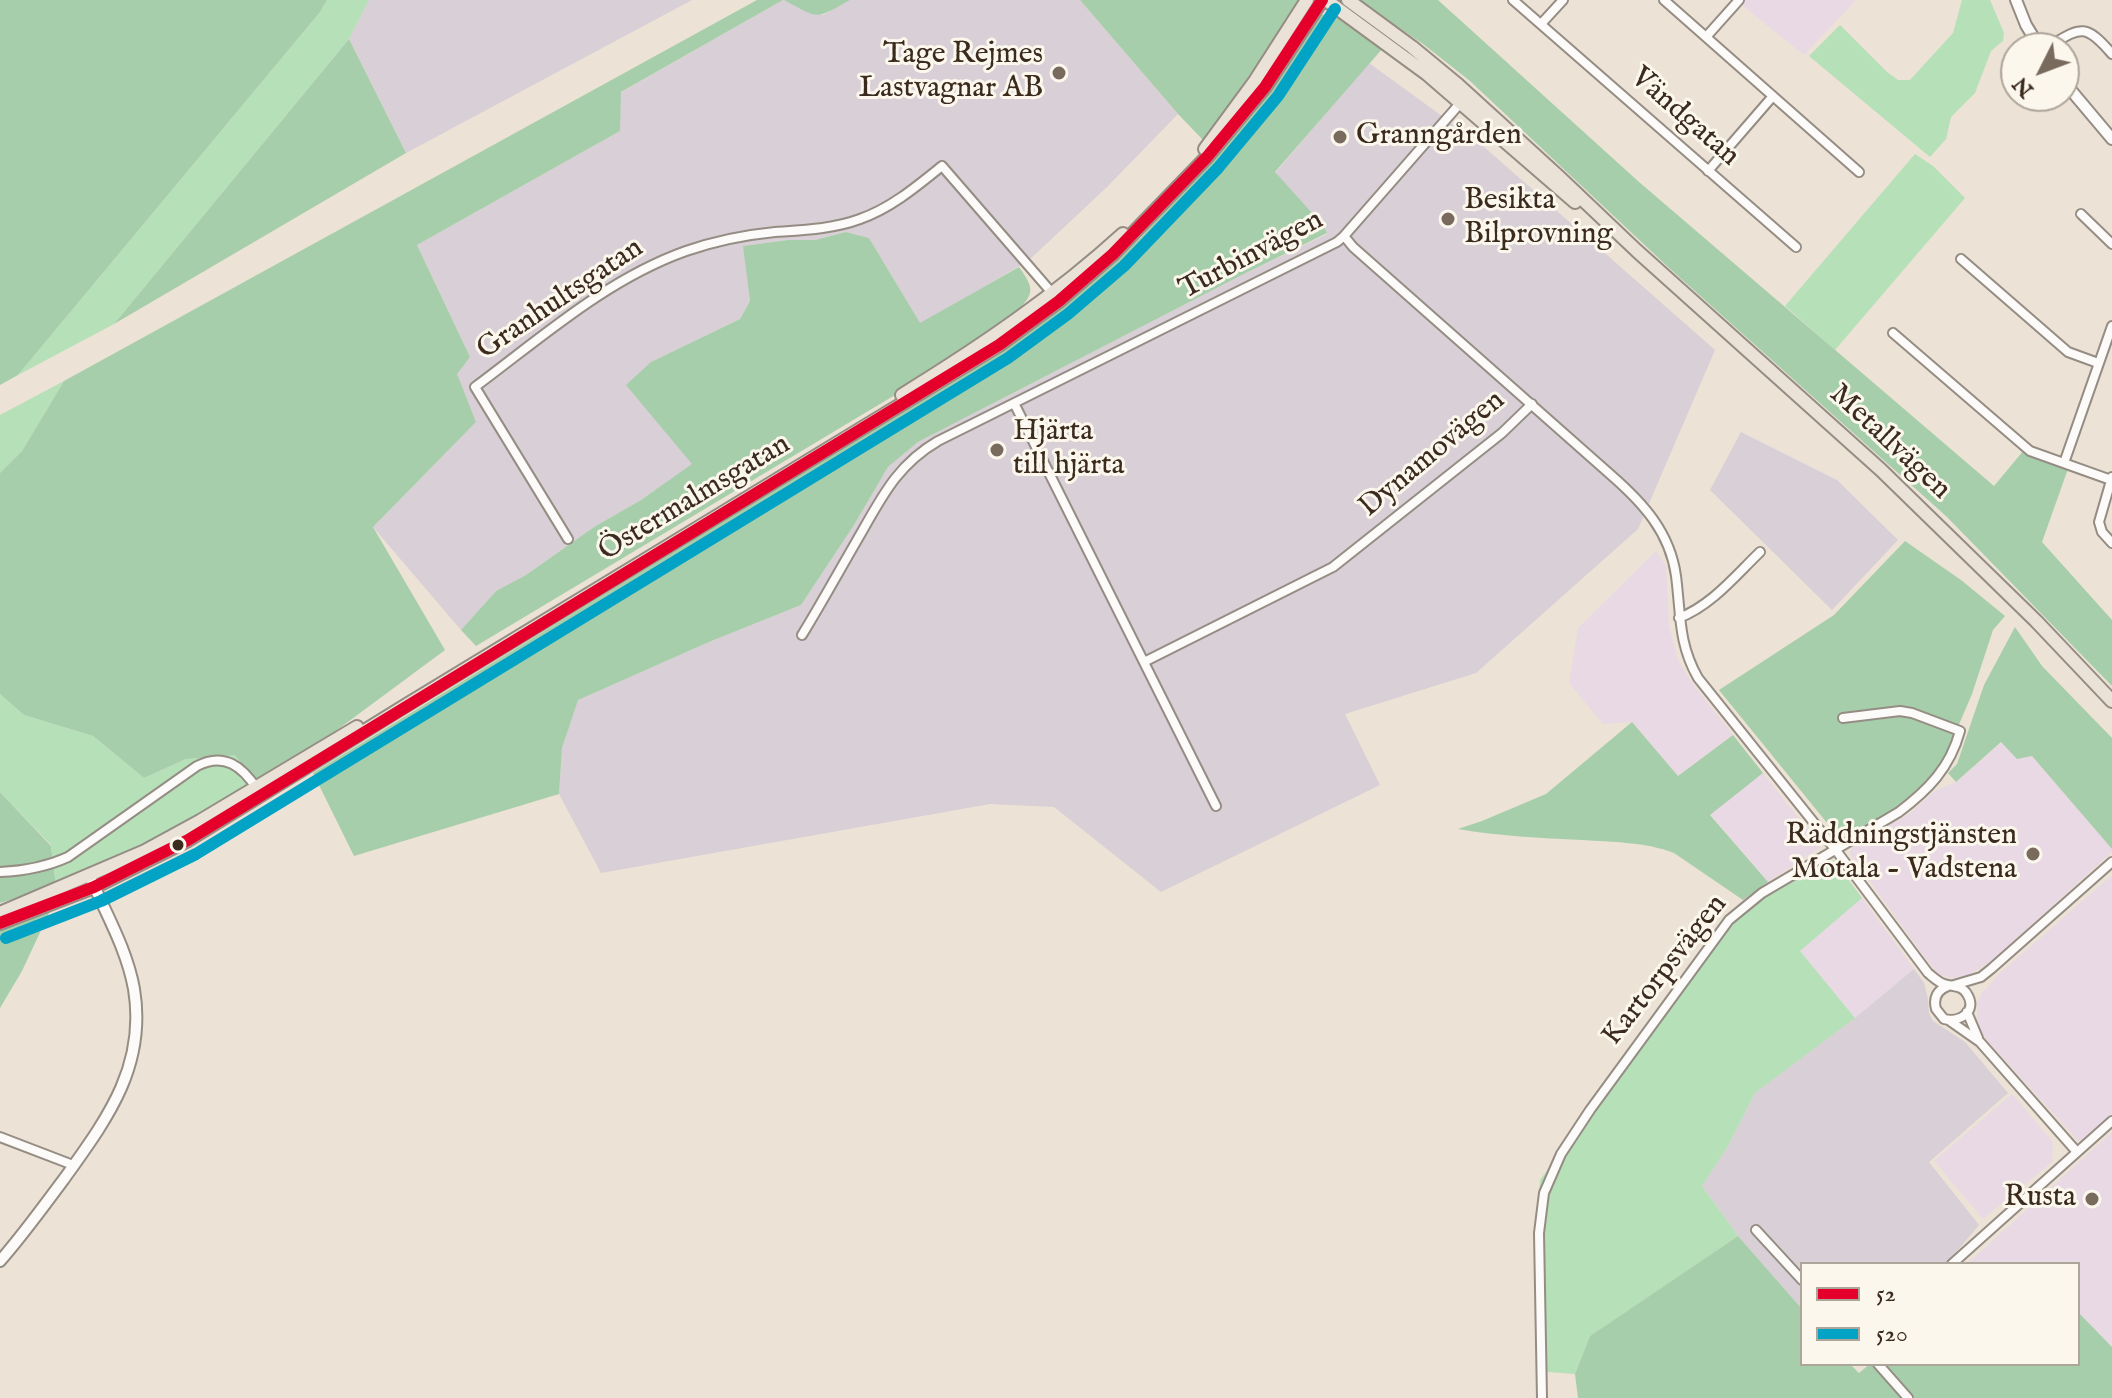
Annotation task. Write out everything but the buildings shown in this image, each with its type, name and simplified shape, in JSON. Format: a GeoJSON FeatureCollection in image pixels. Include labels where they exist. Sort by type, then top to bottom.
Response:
{"type":"FeatureCollection","features":[{"type":"Feature","properties":{"kind":"main road","name":"Östermalmsgatan"},"geometry":{"type":"LineString","coordinates":[[1055,297],[1141,217],[1202,152],[1248,92],[1307,0]]}},
{"type":"Feature","properties":{"kind":"main road","name":"Östermalmsgatan"},"geometry":{"type":"LineString","coordinates":[[0,923],[92,882],[259,792],[405,699],[919,385],[1055,297],[1124,243],[1226,136],[1265,87],[1324,0]]}},
{"type":"Feature","properties":{"kind":"main road","name":"Metallvägen"},"geometry":{"type":"LineString","coordinates":[[1324,0],[1465,98]]}},
{"type":"Feature","properties":{"kind":"main road","name":"Metallvägen"},"geometry":{"type":"LineString","coordinates":[[1348,0],[1423,56],[1465,98],[1881,470],[1962,547],[2112,701]]}},
{"type":"Feature","properties":{"kind":"main road","name":"Metallvägen"},"geometry":{"type":"LineString","coordinates":[[2097,683],[2112,695]]}},
{"type":"Feature","properties":{"kind":"main road","name":"Östermalmsgatan"},"geometry":{"type":"LineString","coordinates":[[0,913],[92,882]]}},
{"type":"Feature","properties":{"kind":"street","name":"Vändgatan"},"geometry":{"type":"LineString","coordinates":[[1513,0],[1796,247]]}},
{"type":"Feature","properties":{"kind":"street"},"geometry":{"type":"LineString","coordinates":[[1541,24],[1563,0]]}},
{"type":"Feature","properties":{"kind":"street"},"geometry":{"type":"LineString","coordinates":[[1664,0],[1859,172]]}},
{"type":"Feature","properties":{"kind":"street"},"geometry":{"type":"LineString","coordinates":[[1706,37],[1739,0]]}},
{"type":"Feature","properties":{"kind":"street"},"geometry":{"type":"LineString","coordinates":[[2016,0],[2031,32]]}},
{"type":"Feature","properties":{"kind":"street"},"geometry":{"type":"LineString","coordinates":[[2074,32],[2085,31],[2097,37],[2112,54]]}},
{"type":"Feature","properties":{"kind":"street"},"geometry":{"type":"LineString","coordinates":[[1708,171],[1773,96]]}},
{"type":"Feature","properties":{"kind":"street","name":"Turbinvägen"},"geometry":{"type":"LineString","coordinates":[[802,635],[885,491],[904,466],[926,448],[1329,246],[1344,236],[1465,98]]}},
{"type":"Feature","properties":{"kind":"street"},"geometry":{"type":"LineString","coordinates":[[2080,101],[2112,139]]}},
{"type":"Feature","properties":{"kind":"street","name":"Granhultsgatan"},"geometry":{"type":"LineString","coordinates":[[568,539],[475,387],[570,316],[650,267],[685,251],[726,239],[814,229],[857,220],[896,201],[942,166],[1055,297]]}},
{"type":"Feature","properties":{"kind":"street"},"geometry":{"type":"LineString","coordinates":[[2081,214],[2112,244]]}},
{"type":"Feature","properties":{"kind":"street","name":"Dynamovägen"},"geometry":{"type":"LineString","coordinates":[[1144,662],[1333,567],[1502,433],[1532,404],[1344,236]]}},
{"type":"Feature","properties":{"kind":"street"},"geometry":{"type":"LineString","coordinates":[[1961,259],[2068,352],[2098,363]]}},
{"type":"Feature","properties":{"kind":"street"},"geometry":{"type":"LineString","coordinates":[[2064,463],[2112,326]]}},
{"type":"Feature","properties":{"kind":"street"},"geometry":{"type":"LineString","coordinates":[[1893,333],[2030,451],[2112,478],[2099,522],[2102,532],[2112,543]]}},
{"type":"Feature","properties":{"kind":"street"},"geometry":{"type":"LineString","coordinates":[[1014,403],[1216,806]]}},
{"type":"Feature","properties":{"kind":"street"},"geometry":{"type":"LineString","coordinates":[[1532,404],[1634,495],[1654,518],[1673,560],[1684,648],[1698,678],[1835,849],[1928,973],[1936,995],[1936,1009],[1941,1016],[1980,1042],[2077,1152]]}},
{"type":"Feature","properties":{"kind":"street"},"geometry":{"type":"LineString","coordinates":[[1679,618],[1711,599],[1760,552]]}},
{"type":"Feature","properties":{"kind":"street","name":"Kartorpsvägen"},"geometry":{"type":"LineString","coordinates":[[1542,1398],[1540,1221],[1544,1193],[1553,1167],[1590,1110],[1729,920],[1762,893],[1899,812],[1922,794],[1944,769],[1960,731],[1900,711],[1843,718]]}},
{"type":"Feature","properties":{"kind":"street"},"geometry":{"type":"LineString","coordinates":[[0,872],[47,866],[68,857],[197,766],[209,761],[232,763],[246,774],[259,792]]}},
{"type":"Feature","properties":{"kind":"street"},"geometry":{"type":"LineString","coordinates":[[1980,1042],[1967,1012],[1981,977],[2112,862]]}},
{"type":"Feature","properties":{"kind":"street"},"geometry":{"type":"LineString","coordinates":[[0,1261],[103,1124],[119,1096],[131,1060],[136,1030],[135,1000],[127,962],[92,882]]}},
{"type":"Feature","properties":{"kind":"street"},"geometry":{"type":"LineString","coordinates":[[1928,973],[1962,988],[1970,999]]}},
{"type":"Feature","properties":{"kind":"street"},"geometry":{"type":"LineString","coordinates":[[1936,995],[1941,989],[1981,977]]}},
{"type":"Feature","properties":{"kind":"street"},"geometry":{"type":"LineString","coordinates":[[1948,1020],[1957,1020],[1967,1012]]}},
{"type":"Feature","properties":{"kind":"street"},"geometry":{"type":"LineString","coordinates":[[1954,1262],[2112,1121]]}},
{"type":"Feature","properties":{"kind":"street"},"geometry":{"type":"LineString","coordinates":[[0,1137],[73,1165]]}},
{"type":"Feature","properties":{"kind":"street"},"geometry":{"type":"LineString","coordinates":[[1756,1230],[1800,1278]]}},
{"type":"Feature","properties":{"kind":"street"},"geometry":{"type":"LineString","coordinates":[[1880,1366],[1908,1398]]}},
{"type":"Feature","properties":{"kind":"shaded area"},"geometry":{"type":"Polygon","coordinates":[[[369,0],[692,0],[406,153],[349,39],[369,0]]]}},
{"type":"Feature","properties":{"kind":"shaded area"},"geometry":{"type":"Polygon","coordinates":[[[783,0],[823,15],[850,0],[1080,0],[1178,114],[1107,187],[1028,261],[920,324],[869,238],[846,232],[815,240],[744,246],[750,301],[740,319],[651,362],[693,464],[526,575],[496,591],[461,630],[373,527],[476,422],[456,374],[470,357],[417,245],[620,131],[620,93],[783,0]]]}},
{"type":"Feature","properties":{"kind":"shaded area"},"geometry":{"type":"Polygon","coordinates":[[[1739,0],[1853,0],[1855,1],[1804,55],[1739,0]]]}},
{"type":"Feature","properties":{"kind":"shaded area"},"geometry":{"type":"Polygon","coordinates":[[[1369,63],[1483,146],[1715,350],[1638,529],[1476,673],[1345,714],[1380,785],[1161,892],[1054,807],[990,804],[601,873],[559,794],[562,748],[577,700],[801,605],[888,467],[918,442],[1327,234],[1323,225],[1275,173],[1369,63]]]}},
{"type":"Feature","properties":{"kind":"shaded area"},"geometry":{"type":"Polygon","coordinates":[[[1741,432],[1837,480],[1898,540],[1832,610],[1710,490],[1741,432]]]}},
{"type":"Feature","properties":{"kind":"shaded area"},"geometry":{"type":"Polygon","coordinates":[[[1656,551],[1666,566],[1669,626],[1678,660],[1733,735],[1678,776],[1632,722],[1603,724],[1569,683],[1578,628],[1656,551]]]}},
{"type":"Feature","properties":{"kind":"shaded area"},"geometry":{"type":"Polygon","coordinates":[[[2002,742],[2032,756],[2112,852],[1990,962],[1968,975],[1951,978],[1938,974],[1850,854],[1853,846],[1909,814],[1935,791],[1956,782],[2002,742]]]}},
{"type":"Feature","properties":{"kind":"shaded area"},"geometry":{"type":"Polygon","coordinates":[[[1763,773],[1821,847],[1768,882],[1710,814],[1763,773]]]}},
{"type":"Feature","properties":{"kind":"shaded area"},"geometry":{"type":"Polygon","coordinates":[[[2112,875],[2112,1113],[2079,1142],[1986,1039],[1977,1022],[1977,1003],[1998,975],[2112,875]]]}},
{"type":"Feature","properties":{"kind":"shaded area"},"geometry":{"type":"Polygon","coordinates":[[[1862,898],[1914,969],[1855,1018],[1800,951],[1862,898]]]}},
{"type":"Feature","properties":{"kind":"shaded area"},"geometry":{"type":"Polygon","coordinates":[[[1914,969],[1924,983],[1933,1021],[1965,1042],[2008,1093],[1929,1162],[1979,1225],[1948,1262],[1800,1262],[1800,1307],[1738,1236],[1702,1186],[1728,1146],[1755,1093],[1914,969]]]}},
{"type":"Feature","properties":{"kind":"shaded area"},"geometry":{"type":"Polygon","coordinates":[[[2012,1094],[2053,1142],[2052,1162],[1983,1219],[1934,1161],[2012,1094]]]}},
{"type":"Feature","properties":{"kind":"shaded area"},"geometry":{"type":"Polygon","coordinates":[[[2112,1132],[2112,1347],[2080,1314],[2080,1262],[1969,1262],[2112,1132]]]}},
{"type":"Feature","properties":{"kind":"green space"},"geometry":{"type":"Polygon","coordinates":[[[0,0],[327,0],[18,375],[0,385],[0,0]]]}},
{"type":"Feature","properties":{"kind":"green space"},"geometry":{"type":"Polygon","coordinates":[[[327,0],[369,0],[349,39],[114,324],[18,375],[320,12],[327,0]]]}},
{"type":"Feature","properties":{"kind":"green space"},"geometry":{"type":"Polygon","coordinates":[[[757,0],[783,0],[621,92],[620,131],[417,245],[470,357],[457,374],[476,422],[373,527],[445,650],[306,753],[255,783],[235,755],[186,759],[144,778],[93,736],[24,715],[0,694],[0,473],[22,451],[64,381],[757,0]]]}},
{"type":"Feature","properties":{"kind":"green space"},"geometry":{"type":"Polygon","coordinates":[[[784,0],[850,0],[817,15],[784,0]]]}},
{"type":"Feature","properties":{"kind":"green space"},"geometry":{"type":"Polygon","coordinates":[[[1080,0],[1299,0],[1204,141],[1080,0]]]}},
{"type":"Feature","properties":{"kind":"green space"},"geometry":{"type":"Polygon","coordinates":[[[1361,0],[1438,0],[1639,182],[1994,486],[2024,450],[2069,466],[2042,542],[2112,620],[2112,686],[1947,517],[1668,267],[1470,81],[1361,0]]]}},
{"type":"Feature","properties":{"kind":"green space"},"geometry":{"type":"Polygon","coordinates":[[[1962,0],[1990,0],[2004,32],[2000,32],[2000,44],[1991,51],[1975,93],[1951,117],[1946,139],[1930,157],[1809,56],[1840,25],[1887,72],[1898,80],[1910,80],[1953,33],[1962,0]]]}},
{"type":"Feature","properties":{"kind":"green space"},"geometry":{"type":"Polygon","coordinates":[[[1322,15],[1347,21],[1383,48],[1275,172],[1327,233],[918,442],[888,467],[801,605],[578,700],[562,748],[559,794],[354,856],[313,773],[966,372],[1058,309],[1140,238],[1212,161],[1273,85],[1315,20],[1322,15]]]}},
{"type":"Feature","properties":{"kind":"green space"},"geometry":{"type":"Polygon","coordinates":[[[349,39],[406,153],[114,324],[349,39]]]}},
{"type":"Feature","properties":{"kind":"green space"},"geometry":{"type":"Polygon","coordinates":[[[1915,154],[1933,166],[1965,198],[1835,350],[1785,306],[1915,154]]]}},
{"type":"Feature","properties":{"kind":"green space"},"geometry":{"type":"Polygon","coordinates":[[[846,232],[869,238],[920,323],[1019,267],[1030,285],[1029,295],[1017,311],[895,395],[476,646],[461,630],[496,591],[526,575],[692,464],[626,385],[651,362],[740,319],[750,301],[743,246],[815,240],[846,232]]]}},
{"type":"Feature","properties":{"kind":"green space"},"geometry":{"type":"Polygon","coordinates":[[[64,381],[22,451],[0,473],[0,415],[64,381]]]}},
{"type":"Feature","properties":{"kind":"green space"},"geometry":{"type":"Polygon","coordinates":[[[1905,541],[2005,616],[1993,630],[1972,694],[1939,771],[1900,806],[1849,834],[1836,834],[1719,690],[1834,615],[1905,541]]]}},
{"type":"Feature","properties":{"kind":"green space"},"geometry":{"type":"Polygon","coordinates":[[[2015,627],[2042,666],[2112,738],[2112,849],[2032,756],[2017,759],[2001,742],[1956,782],[1948,773],[1957,764],[1984,685],[2015,627]]]}},
{"type":"Feature","properties":{"kind":"green space"},"geometry":{"type":"Polygon","coordinates":[[[0,694],[24,715],[93,736],[144,778],[186,759],[235,754],[255,783],[194,819],[56,886],[51,845],[0,792],[0,694]]]}},
{"type":"Feature","properties":{"kind":"green space"},"geometry":{"type":"Polygon","coordinates":[[[1632,722],[1678,776],[1733,735],[1763,773],[1710,815],[1768,882],[1743,900],[1674,853],[1663,849],[1629,843],[1458,829],[1546,794],[1632,722]]]}},
{"type":"Feature","properties":{"kind":"green space"},"geometry":{"type":"Polygon","coordinates":[[[0,792],[51,846],[56,886],[0,903],[0,792]]]}},
{"type":"Feature","properties":{"kind":"green space"},"geometry":{"type":"Polygon","coordinates":[[[1834,860],[1862,898],[1800,951],[1855,1018],[1755,1093],[1728,1146],[1702,1186],[1738,1236],[1590,1336],[1575,1374],[1536,1371],[1535,1273],[1540,1180],[1742,905],[1804,866],[1834,860]]]}},
{"type":"Feature","properties":{"kind":"green space"},"geometry":{"type":"Polygon","coordinates":[[[50,911],[22,971],[0,1008],[0,928],[50,911]]]}},
{"type":"Feature","properties":{"kind":"green space"},"geometry":{"type":"Polygon","coordinates":[[[1738,1236],[1800,1307],[1800,1366],[1852,1366],[1859,1373],[1868,1366],[2080,1366],[2080,1314],[2112,1347],[2112,1398],[1578,1398],[1575,1374],[1590,1336],[1738,1236]]]}},
{"type":"Feature","properties":{"kind":"transit line","name":"52"},"geometry":{"type":"LineString","coordinates":[[0,923],[94,887],[188,840],[999,345],[1059,301],[1113,254],[1207,157],[1265,87],[1322,0]]}},
{"type":"Feature","properties":{"kind":"transit line","name":"520"},"geometry":{"type":"LineString","coordinates":[[6,938],[101,901],[196,854],[1008,358],[1068,314],[1124,266],[1218,168],[1278,96],[1335,9]]}},
{"type":"Feature","properties":{"kind":"place","name":"Tage Rejmes Lastvagnar AB"},"geometry":{"type":"Point","coordinates":[1059,73]}},
{"type":"Feature","properties":{"kind":"place","name":"Granngården"},"geometry":{"type":"Point","coordinates":[1340,137]}},
{"type":"Feature","properties":{"kind":"place","name":"Besikta Bilprovning"},"geometry":{"type":"Point","coordinates":[1448,219]}},
{"type":"Feature","properties":{"kind":"place","name":"Hjärta till hjärta"},"geometry":{"type":"Point","coordinates":[997,450]}},
{"type":"Feature","properties":{"kind":"place","name":"Räddningstjänsten Motala - Vadstena"},"geometry":{"type":"Point","coordinates":[2033,854]}},
{"type":"Feature","properties":{"kind":"place","name":"Rusta"},"geometry":{"type":"Point","coordinates":[2092,1199]}}]}
